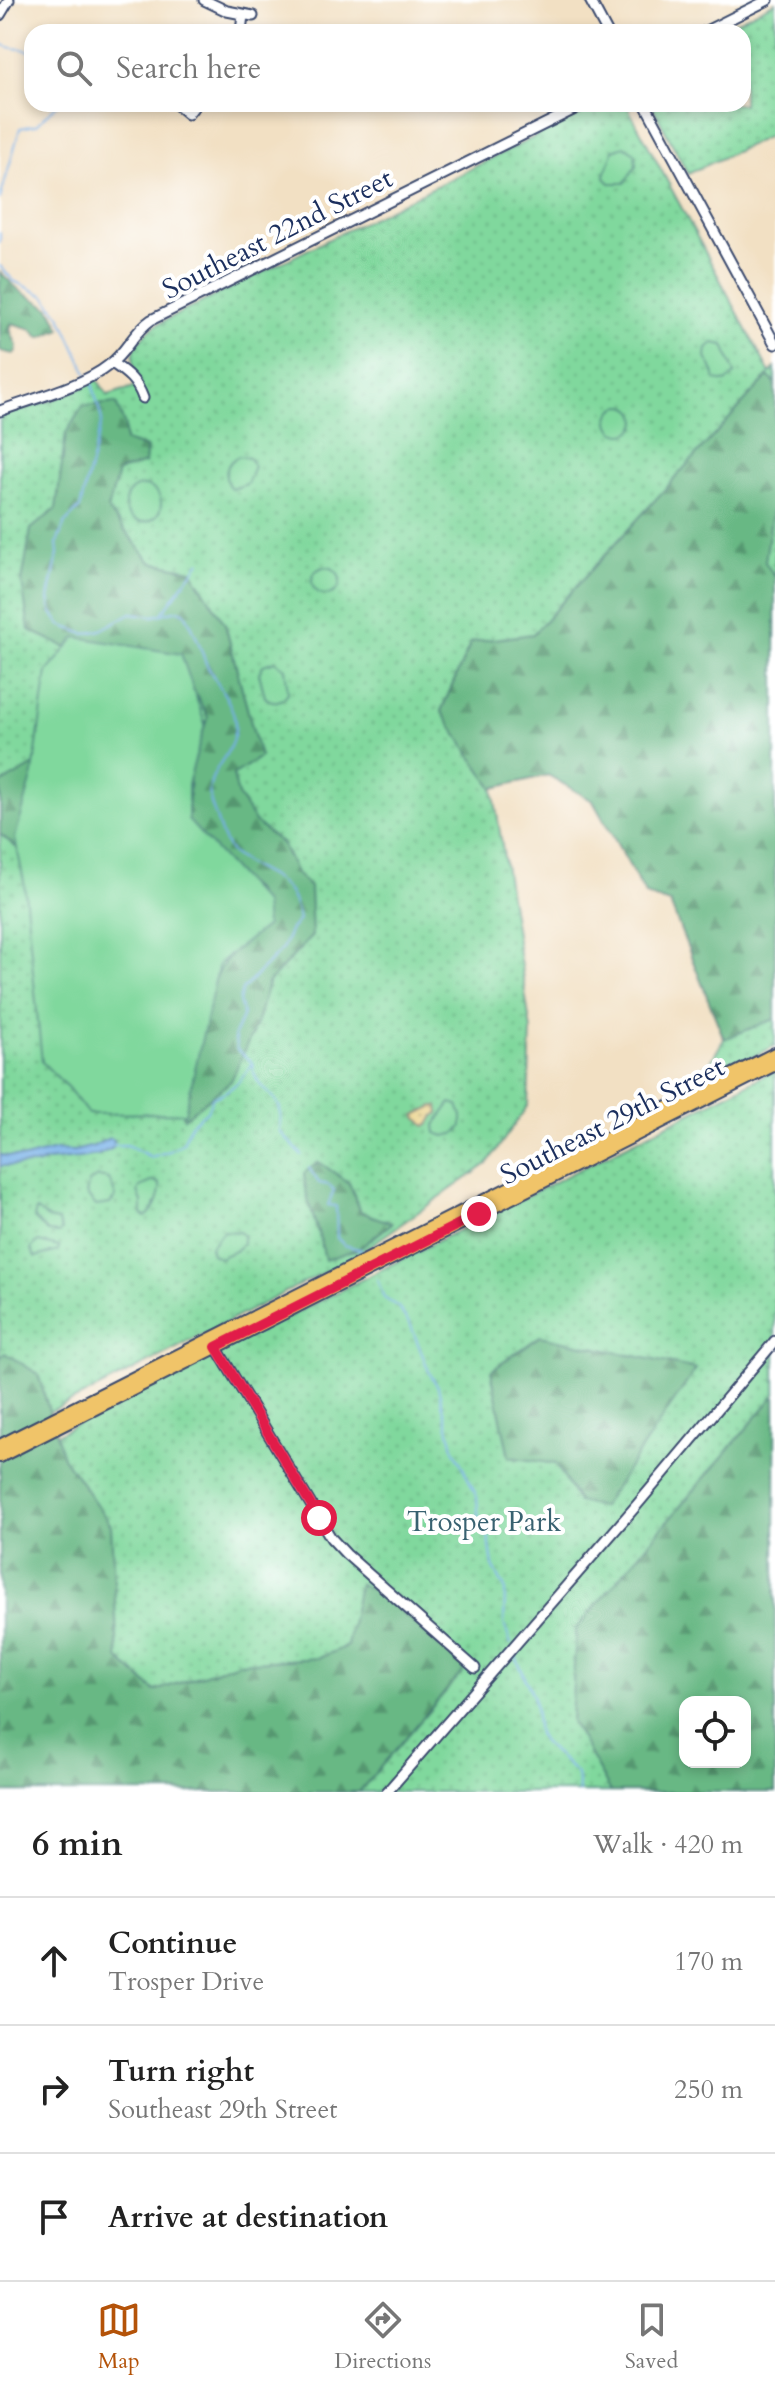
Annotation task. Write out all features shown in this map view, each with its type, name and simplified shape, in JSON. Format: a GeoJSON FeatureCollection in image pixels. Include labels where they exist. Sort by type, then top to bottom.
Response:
{"type":"FeatureCollection","features":[{"type":"Feature","properties":{"kind":"main road","name":"Southeast 29th Street"},"geometry":{"type":"LineString","coordinates":[[0,1456],[775,1054]]}},
{"type":"Feature","properties":{"kind":"main road","name":"Southeast 29th Street"},"geometry":{"type":"LineString","coordinates":[[578,1158],[775,1064]]}},
{"type":"Feature","properties":{"kind":"main road","name":"Southeast 29th Street"},"geometry":{"type":"LineString","coordinates":[[0,1446],[214,1343]]}},
{"type":"Feature","properties":{"kind":"street"},"geometry":{"type":"LineString","coordinates":[[204,0],[227,11],[248,15],[244,24]]}},
{"type":"Feature","properties":{"kind":"street"},"geometry":{"type":"LineString","coordinates":[[590,0],[603,24]]}},
{"type":"Feature","properties":{"kind":"street"},"geometry":{"type":"LineString","coordinates":[[720,24],[768,0]]}},
{"type":"Feature","properties":{"kind":"street","name":"Southeast 22nd Street"},"geometry":{"type":"LineString","coordinates":[[0,411],[98,372],[112,363],[139,328],[151,320],[569,112]]}},
{"type":"Feature","properties":{"kind":"street"},"geometry":{"type":"LineString","coordinates":[[649,112],[775,344]]}},
{"type":"Feature","properties":{"kind":"street"},"geometry":{"type":"LineString","coordinates":[[112,363],[130,375],[143,398]]}},
{"type":"Feature","properties":{"kind":"street"},"geometry":{"type":"LineString","coordinates":[[387,1792],[775,1341]]}},
{"type":"Feature","properties":{"kind":"street"},"geometry":{"type":"LineString","coordinates":[[214,1343],[331,1538],[475,1668]]}},
{"type":"Feature","properties":{"kind":"green space"},"geometry":{"type":"Polygon","coordinates":[[[775,2],[775,133],[688,174],[655,112],[751,112],[751,24],[731,24],[775,2]]]}},
{"type":"Feature","properties":{"kind":"green space"},"geometry":{"type":"Polygon","coordinates":[[[585,112],[630,112],[770,373],[775,368],[775,1046],[706,1080],[698,1070],[710,1063],[724,1039],[670,903],[646,895],[593,801],[548,775],[493,788],[531,1030],[528,1105],[487,1164],[354,1257],[85,1395],[0,1435],[0,416],[50,401],[84,387],[85,383],[96,378],[108,395],[131,388],[141,382],[134,364],[135,349],[143,336],[158,324],[585,112]]]}},
{"type":"Feature","properties":{"kind":"green space"},"geometry":{"type":"Polygon","coordinates":[[[624,146],[635,153],[636,166],[624,183],[610,183],[605,175],[613,150],[624,146]]]}},
{"type":"Feature","properties":{"kind":"green space"},"geometry":{"type":"Polygon","coordinates":[[[0,272],[20,291],[50,308],[61,329],[40,338],[31,329],[12,323],[10,330],[17,346],[16,352],[0,351],[0,272]]]}},
{"type":"Feature","properties":{"kind":"green space"},"geometry":{"type":"Polygon","coordinates":[[[713,343],[724,345],[735,374],[726,382],[715,380],[706,358],[707,348],[713,343]]]}},
{"type":"Feature","properties":{"kind":"green space"},"geometry":{"type":"Polygon","coordinates":[[[768,376],[775,383],[775,490],[765,562],[775,577],[775,1019],[724,1039],[670,903],[646,895],[593,801],[548,775],[493,788],[441,711],[471,642],[533,634],[768,376]]]}},
{"type":"Feature","properties":{"kind":"green space"},"geometry":{"type":"Polygon","coordinates":[[[116,403],[125,426],[125,441],[147,448],[145,463],[118,472],[108,510],[151,562],[191,570],[225,624],[260,757],[233,775],[238,795],[256,823],[282,844],[297,875],[310,887],[312,936],[268,983],[257,1022],[231,1081],[184,1118],[176,1087],[206,996],[224,962],[262,919],[256,891],[209,854],[188,823],[190,765],[208,717],[177,659],[93,660],[29,630],[22,582],[31,529],[56,509],[66,433],[83,406],[116,403]]]}},
{"type":"Feature","properties":{"kind":"green space"},"geometry":{"type":"Polygon","coordinates":[[[623,406],[633,410],[637,420],[633,430],[623,434],[613,430],[609,420],[613,410],[623,406]]]}},
{"type":"Feature","properties":{"kind":"green space"},"geometry":{"type":"Polygon","coordinates":[[[239,456],[249,458],[254,466],[247,484],[232,489],[226,471],[239,456]]]}},
{"type":"Feature","properties":{"kind":"green space"},"geometry":{"type":"Polygon","coordinates":[[[143,486],[156,491],[161,504],[156,517],[143,522],[130,517],[125,504],[130,491],[143,486]]]}},
{"type":"Feature","properties":{"kind":"green space"},"geometry":{"type":"Polygon","coordinates":[[[326,567],[336,571],[340,581],[336,591],[326,595],[316,591],[312,581],[316,571],[326,567]]]}},
{"type":"Feature","properties":{"kind":"green space"},"geometry":{"type":"Polygon","coordinates":[[[76,637],[181,654],[205,724],[188,784],[188,820],[264,903],[266,926],[219,963],[185,1113],[88,1114],[42,1062],[24,882],[15,838],[33,774],[47,672],[76,637]]]}},
{"type":"Feature","properties":{"kind":"green space"},"geometry":{"type":"Polygon","coordinates":[[[275,661],[285,668],[288,693],[281,700],[274,701],[265,697],[259,673],[263,665],[275,661]]]}},
{"type":"Feature","properties":{"kind":"green space"},"geometry":{"type":"Polygon","coordinates":[[[38,763],[39,866],[0,834],[1,784],[38,763]]]}},
{"type":"Feature","properties":{"kind":"green space","name":"Trosper Park"},"geometry":{"type":"Polygon","coordinates":[[[775,1070],[775,1792],[0,1792],[0,1463],[775,1070]]]}},
{"type":"Feature","properties":{"kind":"green space"},"geometry":{"type":"Polygon","coordinates":[[[451,1103],[458,1105],[462,1127],[454,1134],[445,1136],[436,1133],[435,1125],[451,1103]]]}},
{"type":"Feature","properties":{"kind":"green space"},"geometry":{"type":"Polygon","coordinates":[[[319,1162],[349,1183],[361,1212],[392,1223],[360,1248],[325,1260],[304,1173],[319,1162]]]}},
{"type":"Feature","properties":{"kind":"green space"},"geometry":{"type":"Polygon","coordinates":[[[98,1177],[109,1179],[116,1196],[110,1204],[96,1206],[86,1194],[89,1182],[98,1177]]]}},
{"type":"Feature","properties":{"kind":"green space"},"geometry":{"type":"Polygon","coordinates":[[[154,1181],[160,1184],[159,1193],[154,1207],[145,1217],[138,1191],[154,1181]]]}},
{"type":"Feature","properties":{"kind":"green space"},"geometry":{"type":"Polygon","coordinates":[[[36,1210],[58,1221],[62,1230],[58,1233],[48,1232],[34,1218],[36,1210]]]}},
{"type":"Feature","properties":{"kind":"green space"},"geometry":{"type":"Polygon","coordinates":[[[223,1231],[239,1232],[243,1235],[243,1243],[235,1251],[219,1258],[212,1254],[210,1247],[223,1231]]]}},
{"type":"Feature","properties":{"kind":"green space"},"geometry":{"type":"Polygon","coordinates":[[[39,1242],[59,1247],[59,1251],[35,1257],[31,1250],[39,1242]]]}},
{"type":"Feature","properties":{"kind":"green space"},"geometry":{"type":"Polygon","coordinates":[[[540,1336],[696,1369],[602,1507],[578,1502],[556,1464],[509,1457],[491,1371],[540,1336]]]}},
{"type":"Feature","properties":{"kind":"green space"},"geometry":{"type":"Polygon","coordinates":[[[5,1353],[38,1374],[63,1457],[111,1525],[118,1658],[155,1691],[238,1663],[319,1658],[347,1646],[359,1584],[380,1593],[465,1669],[359,1792],[0,1792],[0,1358],[5,1353]]]}},
{"type":"Feature","properties":{"kind":"green space"},"geometry":{"type":"Polygon","coordinates":[[[775,1395],[775,1792],[611,1792],[571,1721],[576,1629],[775,1395]]]}},
{"type":"Feature","properties":{"kind":"sand"},"geometry":{"type":"Polygon","coordinates":[[[438,1106],[439,1113],[425,1126],[415,1115],[438,1106]]]}},
{"type":"Feature","properties":{"kind":"water"},"geometry":{"type":"Polygon","coordinates":[[[109,1138],[114,1140],[113,1148],[98,1155],[36,1165],[0,1166],[0,1155],[25,1158],[55,1150],[74,1151],[109,1138]]]}},
{"type":"Feature","properties":{"kind":"waterway"},"geometry":{"type":"LineString","coordinates":[[0,43],[24,49]]}},
{"type":"Feature","properties":{"kind":"waterway"},"geometry":{"type":"LineString","coordinates":[[0,199],[20,128],[36,125],[50,112]]}},
{"type":"Feature","properties":{"kind":"waterway"},"geometry":{"type":"LineString","coordinates":[[0,232],[0,242]]}},
{"type":"Feature","properties":{"kind":"waterway"},"geometry":{"type":"LineString","coordinates":[[0,266],[14,281],[45,296],[61,317],[87,374]]}},
{"type":"Feature","properties":{"kind":"waterway"},"geometry":{"type":"LineString","coordinates":[[91,379],[102,420],[80,508],[65,523],[57,543],[58,554],[49,598],[51,611],[60,625],[85,634],[101,630],[131,613],[154,616],[178,610],[184,612],[206,663],[230,704],[235,730],[210,786],[213,809],[229,850],[283,885],[295,904],[299,920],[282,949],[242,990],[239,1001],[243,1015],[234,1035],[237,1050],[253,1063]]}},
{"type":"Feature","properties":{"kind":"waterway"},"geometry":{"type":"LineString","coordinates":[[163,612],[200,562]]}},
{"type":"Feature","properties":{"kind":"waterway"},"geometry":{"type":"LineString","coordinates":[[113,1145],[127,1145],[151,1157],[172,1150],[183,1143],[191,1124],[207,1111],[212,1098],[235,1085],[252,1064]]}},
{"type":"Feature","properties":{"kind":"waterway"},"geometry":{"type":"LineString","coordinates":[[253,1064],[259,1083],[279,1106],[280,1132],[302,1155]]}},
{"type":"Feature","properties":{"kind":"waterway"},"geometry":{"type":"LineString","coordinates":[[309,1168],[319,1183],[329,1185],[334,1190],[328,1205],[336,1206],[337,1238],[344,1245],[362,1250]]}},
{"type":"Feature","properties":{"kind":"waterway"},"geometry":{"type":"LineString","coordinates":[[377,1279],[384,1298],[398,1307],[411,1326],[438,1387],[453,1447],[477,1497],[479,1525],[489,1539],[493,1566],[505,1589],[504,1624],[511,1644]]}},
{"type":"Feature","properties":{"kind":"waterway"},"geometry":{"type":"LineString","coordinates":[[513,1650],[534,1698],[538,1734],[577,1774],[579,1792]]}},
{"type":"Feature","properties":{"kind":"route"},"geometry":{"type":"LineString","coordinates":[[319,1518],[216,1347],[479,1214]]}}]}
